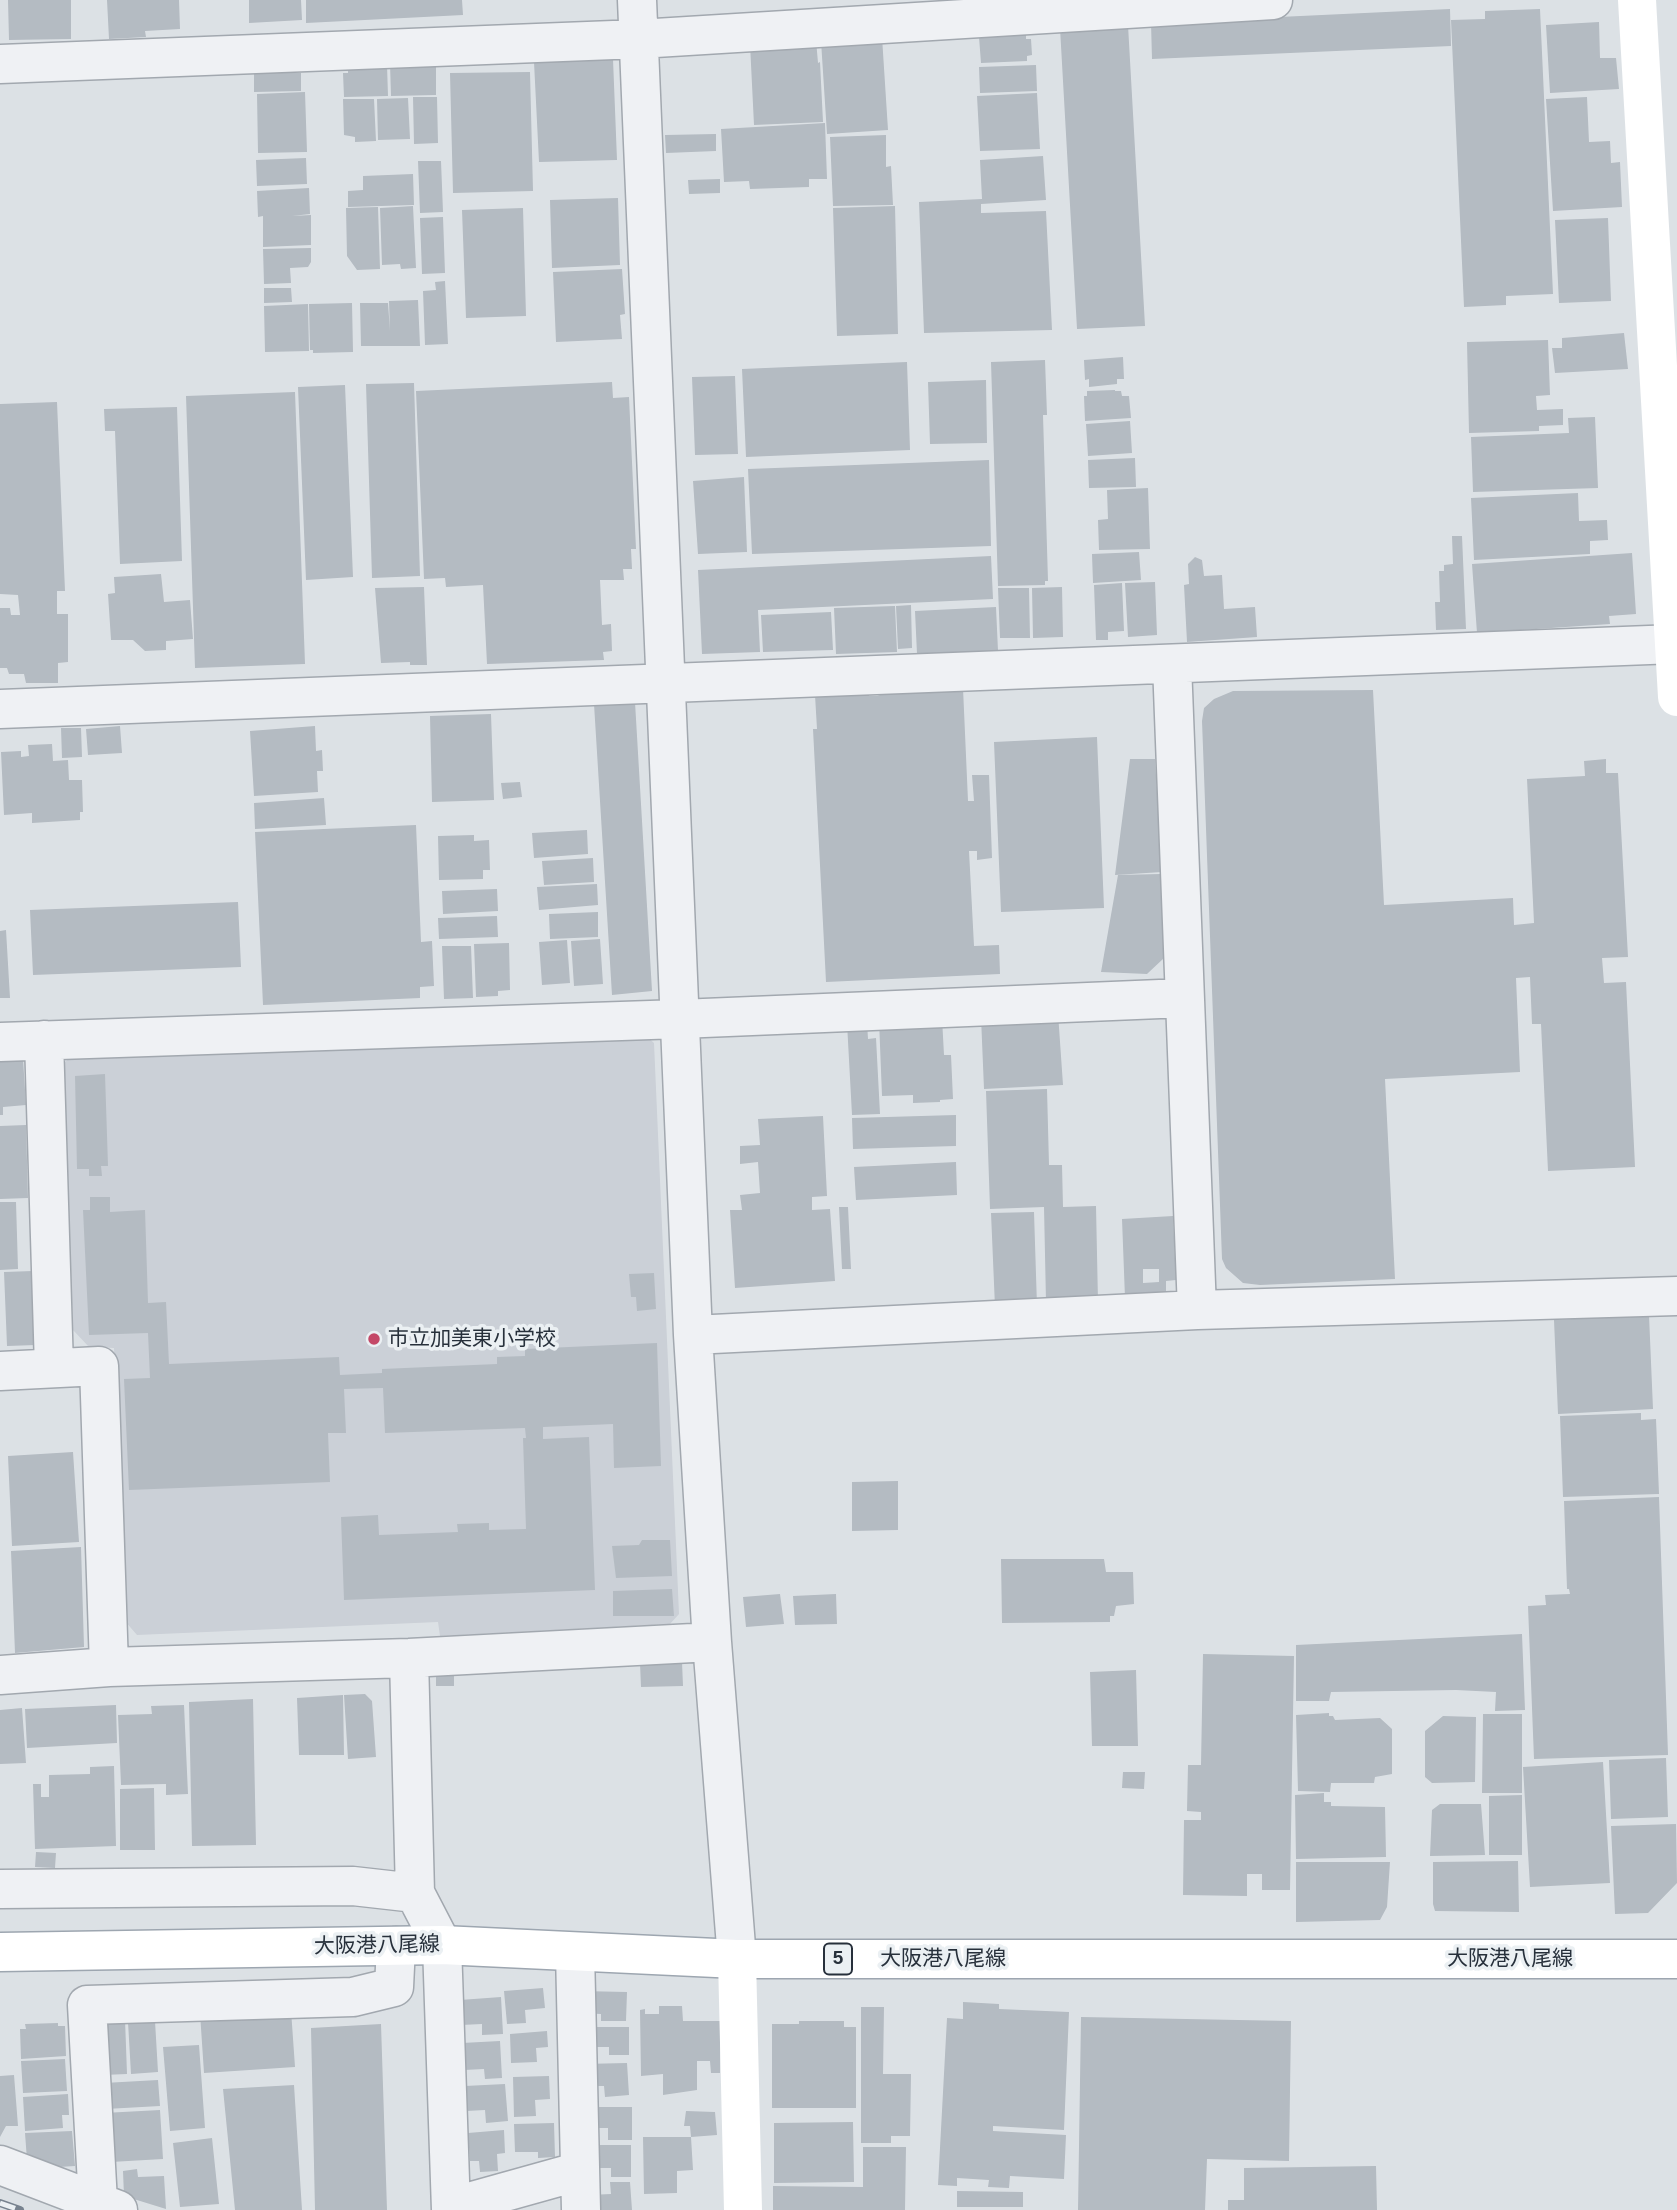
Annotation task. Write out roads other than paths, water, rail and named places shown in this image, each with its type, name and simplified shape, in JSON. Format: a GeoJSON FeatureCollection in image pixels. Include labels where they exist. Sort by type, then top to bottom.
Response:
{"type":"FeatureCollection","features":[{"type":"Feature","properties":{"kind":"main road"},"geometry":{"type":"LineString","coordinates":[[1637,0],[1666,319],[1677,697]]}},
{"type":"Feature","properties":{"kind":"main road","name":"大阪港八尾線"},"geometry":{"type":"LineString","coordinates":[[0,1952],[442,1945],[737,1959],[1677,1959]]}},
{"type":"Feature","properties":{"kind":"main road"},"geometry":{"type":"LineString","coordinates":[[737,1959],[743,2210]]}},
{"type":"Feature","properties":{"kind":"street"},"geometry":{"type":"LineString","coordinates":[[637,0],[694,1335],[712,1642],[737,1959]]}},
{"type":"Feature","properties":{"kind":"street"},"geometry":{"type":"LineString","coordinates":[[0,64],[639,38],[1139,4],[1273,0]]}},
{"type":"Feature","properties":{"kind":"street"},"geometry":{"type":"LineString","coordinates":[[0,709],[1675,644]]}},
{"type":"Feature","properties":{"kind":"street"},"geometry":{"type":"LineString","coordinates":[[1172,664],[1197,1310]]}},
{"type":"Feature","properties":{"kind":"street"},"geometry":{"type":"LineString","coordinates":[[0,1042],[680,1019],[1184,998]]}},
{"type":"Feature","properties":{"kind":"street"},"geometry":{"type":"LineString","coordinates":[[44,1040],[54,1368]]}},
{"type":"Feature","properties":{"kind":"street"},"geometry":{"type":"LineString","coordinates":[[694,1335],[1197,1310],[1677,1296]]}},
{"type":"Feature","properties":{"kind":"street"},"geometry":{"type":"LineString","coordinates":[[0,1371],[99,1366],[108,1667]]}},
{"type":"Feature","properties":{"kind":"street"},"geometry":{"type":"LineString","coordinates":[[0,1675],[108,1667],[409,1658],[712,1642]]}},
{"type":"Feature","properties":{"kind":"street"},"geometry":{"type":"LineString","coordinates":[[409,1658],[415,1893],[442,1945],[451,2208],[580,2171]]}},
{"type":"Feature","properties":{"kind":"street"},"geometry":{"type":"LineString","coordinates":[[0,1889],[353,1886],[415,1893]]}},
{"type":"Feature","properties":{"kind":"street"},"geometry":{"type":"LineString","coordinates":[[0,2165],[108,2206],[87,2005],[353,1997],[394,1987],[396,1946]]}},
{"type":"Feature","properties":{"kind":"street"},"geometry":{"type":"LineString","coordinates":[[575,1952],[581,2210]]}},
{"type":"Feature","properties":{"kind":"railway"},"geometry":{"type":"LineString","coordinates":[[0,2203],[20,2210]]}},
{"type":"Feature","properties":{"kind":"place","name":"市立加美東小学校"},"geometry":{"type":"Point","coordinates":[374,1339]}}]}
